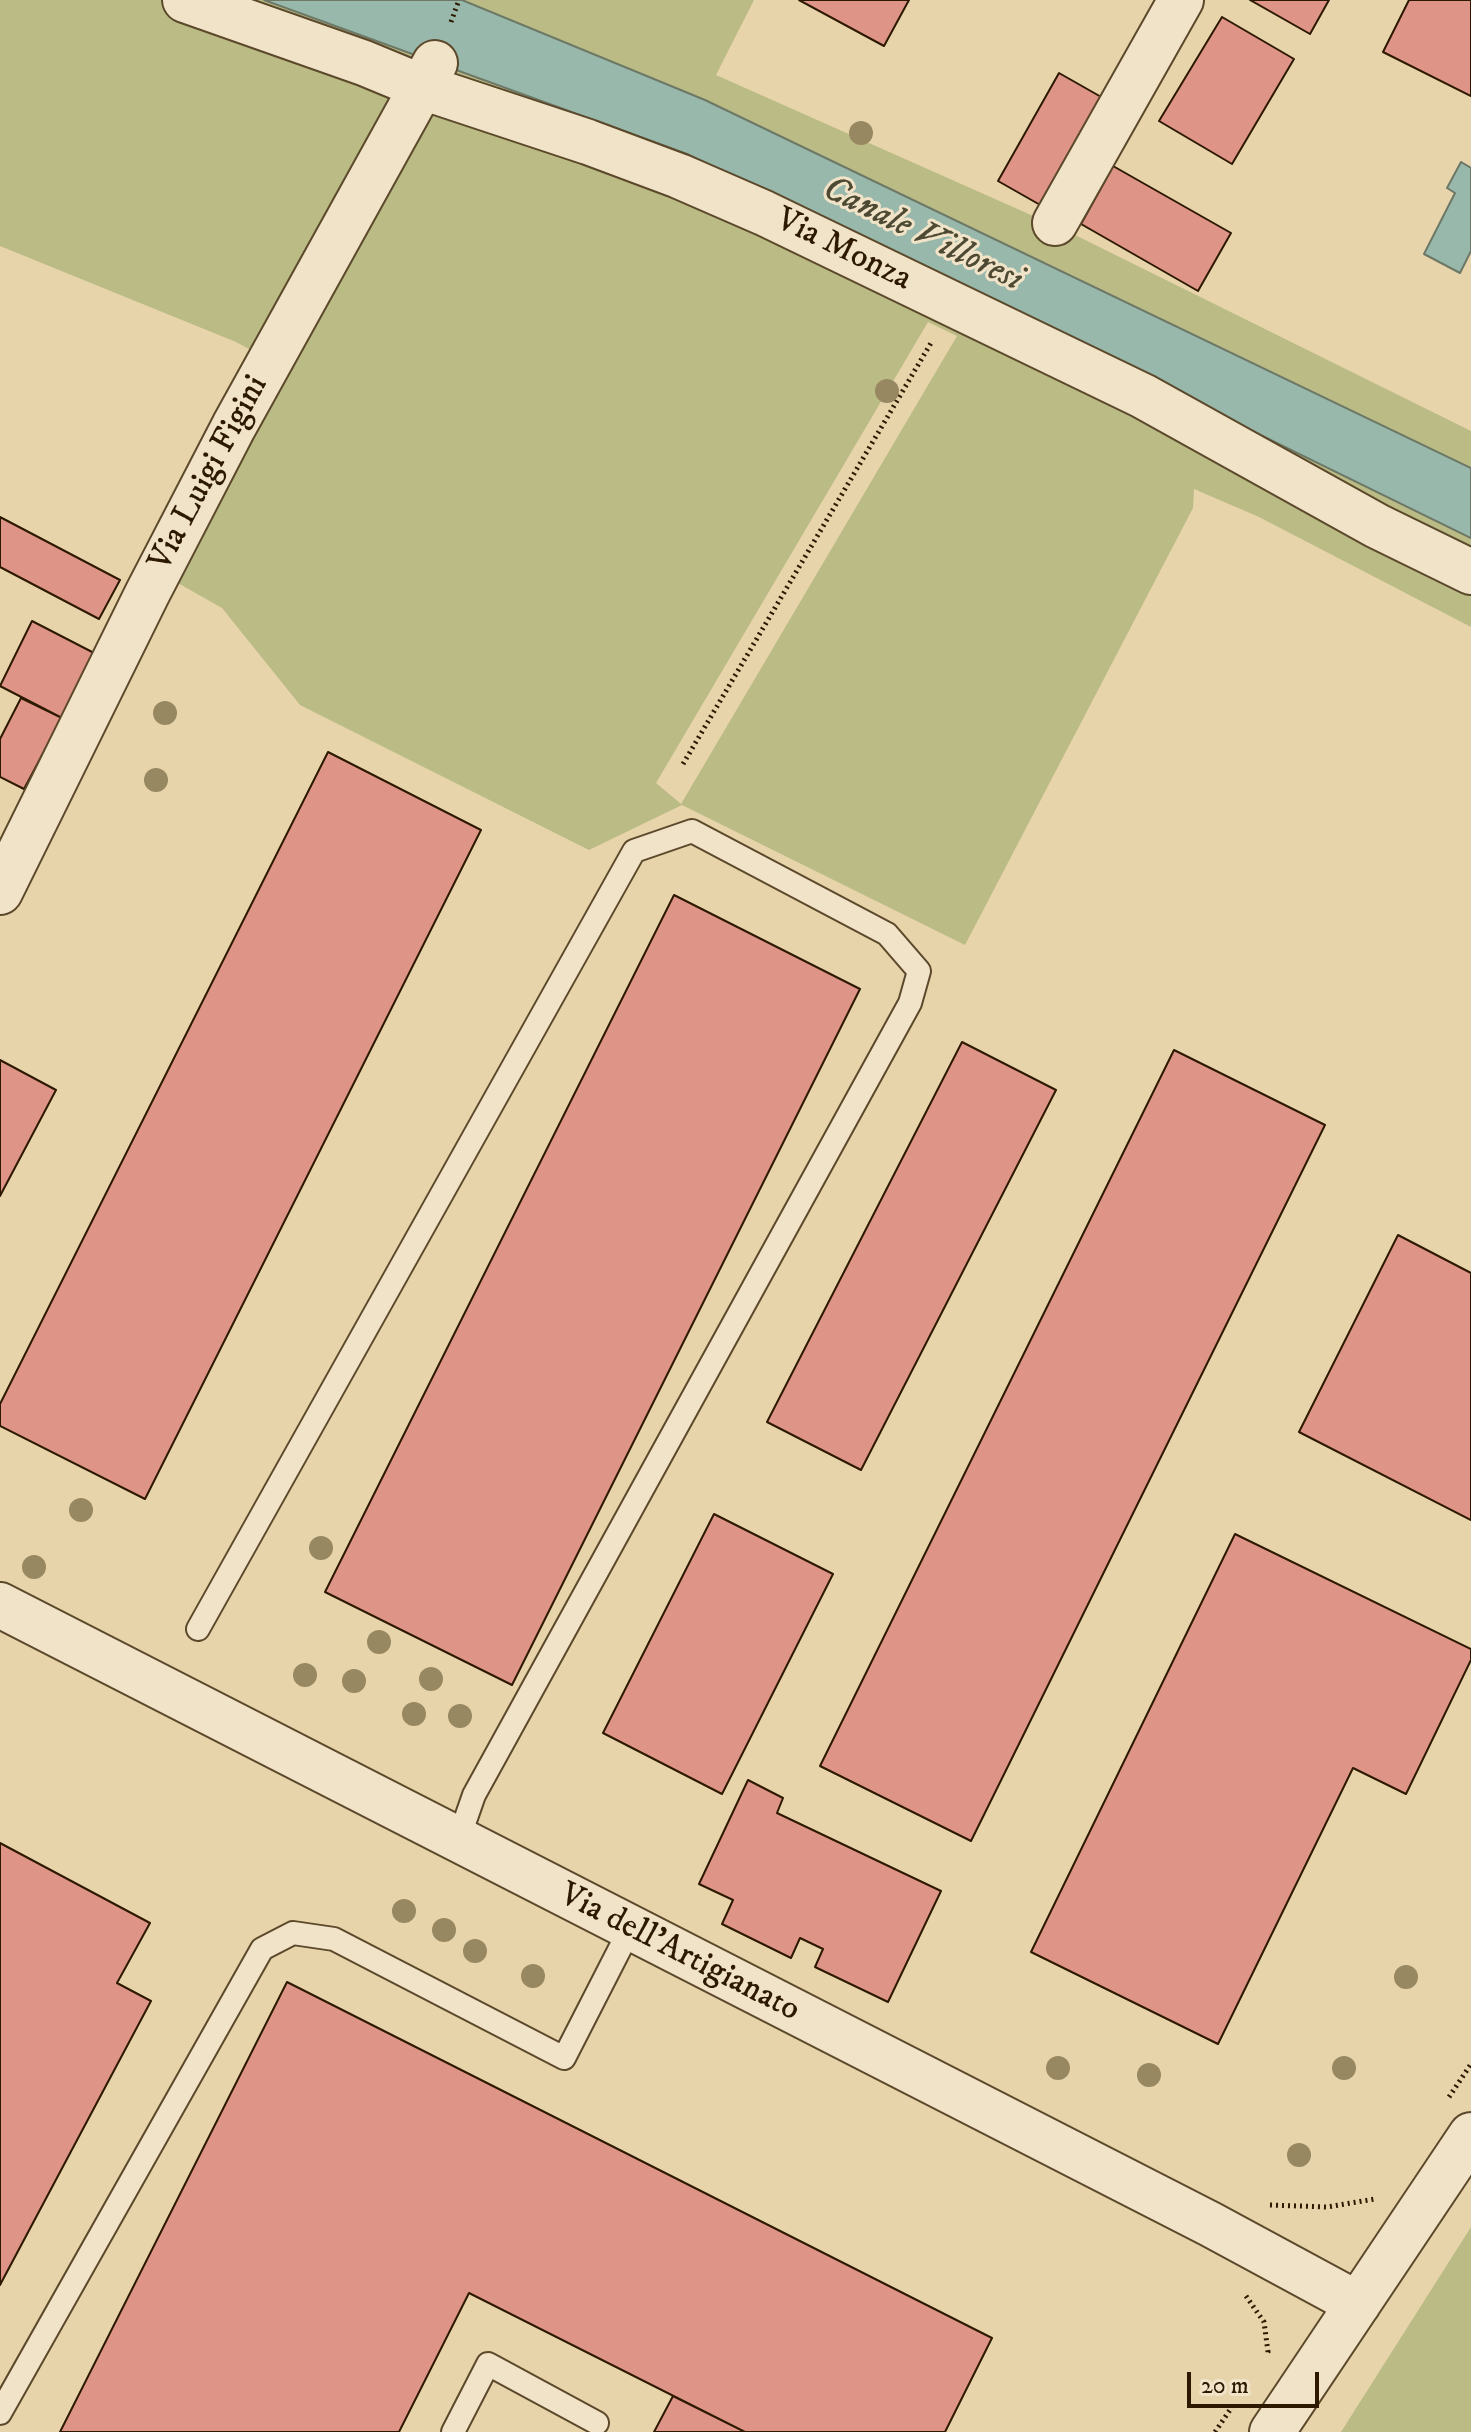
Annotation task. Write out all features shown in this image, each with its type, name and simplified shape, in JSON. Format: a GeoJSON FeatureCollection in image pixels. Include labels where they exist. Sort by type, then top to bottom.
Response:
{"type":"FeatureCollection","features":[{"type":"Feature","properties":{"kind":"street","name":"Via Monza"},"geometry":{"type":"LineString","coordinates":[[185,0],[349,58],[428,75],[764,213],[1143,396],[1377,526],[1471,572]]}},
{"type":"Feature","properties":{"kind":"street"},"geometry":{"type":"LineString","coordinates":[[1055,223],[1181,0]]}},
{"type":"Feature","properties":{"kind":"street","name":"Via Luigi Figini"},"geometry":{"type":"LineString","coordinates":[[0,892],[234,426],[428,75]]}},
{"type":"Feature","properties":{"kind":"street","name":"Via dell'Artigianato"},"geometry":{"type":"LineString","coordinates":[[0,1605],[1210,2224],[1358,2304]]}},
{"type":"Feature","properties":{"kind":"street"},"geometry":{"type":"LineString","coordinates":[[1272,2432],[1471,2135]]}},
{"type":"Feature","properties":{"kind":"lane"},"geometry":{"type":"LineString","coordinates":[[198,1629],[634,851],[692,831],[887,934],[919,971],[910,1003],[474,1795],[458,1841]]}},
{"type":"Feature","properties":{"kind":"lane"},"geometry":{"type":"LineString","coordinates":[[0,2413],[262,1949],[293,1933],[334,1939],[564,2058],[630,1929]]}},
{"type":"Feature","properties":{"kind":"lane"},"geometry":{"type":"LineString","coordinates":[[453,2432],[488,2364],[597,2423]]}},
{"type":"Feature","properties":{"kind":"path"},"geometry":{"type":"LineString","coordinates":[[683,764],[954,305]]}},
{"type":"Feature","properties":{"kind":"green space"},"geometry":{"type":"Polygon","coordinates":[[[0,0],[264,0],[687,154],[1471,538],[1471,627],[1259,517],[1194,489],[1193,508],[965,945],[682,805],[589,850],[300,705],[222,608],[169,578],[264,357],[236,342],[0,246],[0,0]],[[928,322],[656,783],[681,804],[957,336],[928,322]]]}},
{"type":"Feature","properties":{"kind":"green space"},"geometry":{"type":"Polygon","coordinates":[[[462,0],[754,0],[716,75],[1067,231],[1471,431],[1471,468],[705,100],[462,0]]]}},
{"type":"Feature","properties":{"kind":"green space"},"geometry":{"type":"Polygon","coordinates":[[[1471,2227],[1471,2432],[1341,2432],[1471,2227]]]}},
{"type":"Feature","properties":{"kind":"water","name":"Canale Villoresi"},"geometry":{"type":"Polygon","coordinates":[[[264,0],[462,0],[705,100],[1471,468],[1471,538],[687,154],[264,0]]]}},
{"type":"Feature","properties":{"kind":"water"},"geometry":{"type":"Polygon","coordinates":[[[1461,162],[1471,168],[1471,251],[1460,273],[1424,254],[1455,193],[1447,188],[1461,162]]]}},
{"type":"Feature","properties":{"kind":"building"},"geometry":{"type":"Polygon","coordinates":[[[799,0],[909,0],[884,46],[799,0]]]}},
{"type":"Feature","properties":{"kind":"building"},"geometry":{"type":"Polygon","coordinates":[[[1250,0],[1329,0],[1310,34],[1250,0]]]}},
{"type":"Feature","properties":{"kind":"building"},"geometry":{"type":"Polygon","coordinates":[[[1409,0],[1471,0],[1471,96],[1383,52],[1409,0]]]}},
{"type":"Feature","properties":{"kind":"building"},"geometry":{"type":"Polygon","coordinates":[[[1222,17],[1294,59],[1232,164],[1159,121],[1222,17]]]}},
{"type":"Feature","properties":{"kind":"building"},"geometry":{"type":"Polygon","coordinates":[[[1059,73],[1103,98],[1042,206],[998,181],[1059,73]]]}},
{"type":"Feature","properties":{"kind":"building"},"geometry":{"type":"Polygon","coordinates":[[[1113,166],[1231,233],[1198,291],[1081,224],[1113,166]]]}},
{"type":"Feature","properties":{"kind":"building"},"geometry":{"type":"Polygon","coordinates":[[[0,517],[120,580],[99,619],[0,567],[0,517]]]}},
{"type":"Feature","properties":{"kind":"building"},"geometry":{"type":"Polygon","coordinates":[[[32,621],[96,654],[62,718],[0,686],[32,621]]]}},
{"type":"Feature","properties":{"kind":"building"},"geometry":{"type":"Polygon","coordinates":[[[21,698],[62,718],[24,789],[0,777],[0,739],[21,698]]]}},
{"type":"Feature","properties":{"kind":"building"},"geometry":{"type":"Polygon","coordinates":[[[328,752],[481,830],[145,1499],[0,1426],[0,1404],[328,752]]]}},
{"type":"Feature","properties":{"kind":"building"},"geometry":{"type":"Polygon","coordinates":[[[674,895],[860,989],[512,1685],[325,1592],[674,895]]]}},
{"type":"Feature","properties":{"kind":"building"},"geometry":{"type":"Polygon","coordinates":[[[962,1042],[1056,1090],[861,1470],[767,1422],[962,1042]]]}},
{"type":"Feature","properties":{"kind":"building"},"geometry":{"type":"Polygon","coordinates":[[[1174,1050],[1325,1125],[971,1841],[820,1766],[1174,1050]]]}},
{"type":"Feature","properties":{"kind":"building"},"geometry":{"type":"Polygon","coordinates":[[[0,1060],[56,1090],[0,1196],[0,1060]]]}},
{"type":"Feature","properties":{"kind":"building"},"geometry":{"type":"Polygon","coordinates":[[[1398,1235],[1471,1273],[1471,1520],[1299,1432],[1398,1235]]]}},
{"type":"Feature","properties":{"kind":"building"},"geometry":{"type":"Polygon","coordinates":[[[714,1514],[833,1574],[722,1794],[603,1733],[714,1514]]]}},
{"type":"Feature","properties":{"kind":"building"},"geometry":{"type":"Polygon","coordinates":[[[1235,1534],[1471,1649],[1471,1660],[1406,1794],[1353,1768],[1218,2044],[1031,1952],[1235,1534]]]}},
{"type":"Feature","properties":{"kind":"building"},"geometry":{"type":"Polygon","coordinates":[[[748,1780],[783,1798],[777,1813],[941,1891],[888,2002],[815,1967],[823,1949],[800,1938],[791,1958],[722,1924],[733,1900],[699,1884],[748,1780]]]}},
{"type":"Feature","properties":{"kind":"building"},"geometry":{"type":"Polygon","coordinates":[[[0,1843],[150,1923],[117,1983],[151,2001],[0,2285],[0,1843]]]}},
{"type":"Feature","properties":{"kind":"building"},"geometry":{"type":"Polygon","coordinates":[[[287,1982],[992,2338],[945,2432],[745,2432],[469,2293],[399,2432],[60,2432],[287,1982]]]}},
{"type":"Feature","properties":{"kind":"building"},"geometry":{"type":"Polygon","coordinates":[[[673,2396],[745,2432],[654,2432],[673,2396]]]}}]}
